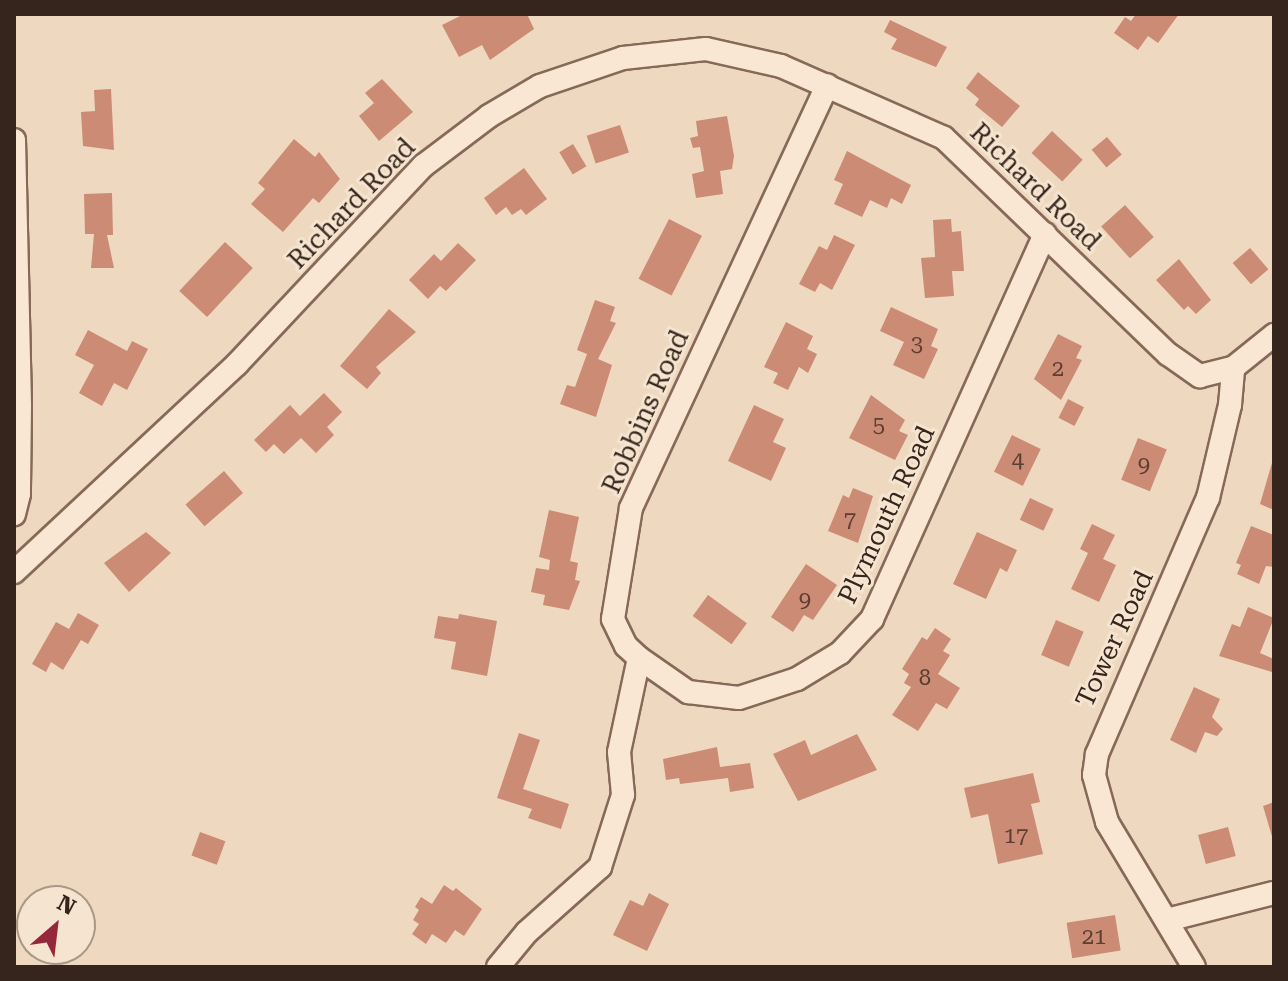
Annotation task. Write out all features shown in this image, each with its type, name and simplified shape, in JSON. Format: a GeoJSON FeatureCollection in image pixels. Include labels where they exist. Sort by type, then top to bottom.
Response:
{"type":"FeatureCollection","features":[{"type":"Feature","properties":{"kind":"street","name":"Richard Road"},"geometry":{"type":"LineString","coordinates":[[14,572],[237,364],[423,166],[489,116],[540,86],[623,58],[706,49],[781,66],[944,138],[1168,354],[1200,376],[1233,368]]}},
{"type":"Feature","properties":{"kind":"street","name":"Robbins Road"},"geometry":{"type":"LineString","coordinates":[[639,658],[626,646],[613,619],[631,508],[827,85]]}},
{"type":"Feature","properties":{"kind":"street"},"geometry":{"type":"LineString","coordinates":[[14,140],[20,406],[19,494],[14,514]]}},
{"type":"Feature","properties":{"kind":"street","name":"Plymouth Road"},"geometry":{"type":"LineString","coordinates":[[639,658],[688,692],[739,698],[797,679],[840,653],[872,619],[1045,234]]}},
{"type":"Feature","properties":{"kind":"street"},"geometry":{"type":"LineString","coordinates":[[1233,368],[1274,335]]}},
{"type":"Feature","properties":{"kind":"street","name":"Tower Road"},"geometry":{"type":"LineString","coordinates":[[1194,967],[1107,822],[1095,764],[1109,716],[1166,600],[1208,498],[1230,405],[1233,368]]}},
{"type":"Feature","properties":{"kind":"street"},"geometry":{"type":"LineString","coordinates":[[498,967],[527,932],[600,867],[623,795],[619,752],[639,658]]}},
{"type":"Feature","properties":{"kind":"street"},"geometry":{"type":"LineString","coordinates":[[1167,920],[1274,893]]}},
{"type":"Feature","properties":{"kind":"building"},"geometry":{"type":"Polygon","coordinates":[[[464,14],[527,14],[534,29],[490,60],[482,45],[459,57],[442,25],[464,14]]]}},
{"type":"Feature","properties":{"kind":"building"},"geometry":{"type":"Polygon","coordinates":[[[1136,14],[1179,14],[1158,43],[1148,36],[1138,50],[1114,33],[1125,17],[1131,21],[1136,14]]]}},
{"type":"Feature","properties":{"kind":"building"},"geometry":{"type":"Polygon","coordinates":[[[890,20],[947,47],[936,67],[891,49],[897,39],[884,32],[890,20]]]}},
{"type":"Feature","properties":{"kind":"building"},"geometry":{"type":"Polygon","coordinates":[[[978,72],[1020,106],[1002,127],[975,105],[979,99],[966,88],[978,72]]]}},
{"type":"Feature","properties":{"kind":"building"},"geometry":{"type":"Polygon","coordinates":[[[382,79],[413,112],[379,141],[359,116],[374,103],[365,93],[382,79]]]}},
{"type":"Feature","properties":{"kind":"building"},"geometry":{"type":"Polygon","coordinates":[[[111,89],[114,150],[83,146],[81,112],[95,111],[94,90],[111,89]]]}},
{"type":"Feature","properties":{"kind":"building"},"geometry":{"type":"Polygon","coordinates":[[[727,116],[734,156],[732,169],[720,171],[723,194],[696,198],[692,174],[704,171],[700,147],[693,148],[690,138],[698,136],[696,121],[727,116]]]}},
{"type":"Feature","properties":{"kind":"building"},"geometry":{"type":"Polygon","coordinates":[[[620,125],[629,153],[596,163],[587,136],[620,125]]]}},
{"type":"Feature","properties":{"kind":"building"},"geometry":{"type":"Polygon","coordinates":[[[1052,131],[1083,160],[1062,182],[1032,153],[1052,131]]]}},
{"type":"Feature","properties":{"kind":"building"},"geometry":{"type":"Polygon","coordinates":[[[1107,137],[1122,155],[1106,167],[1092,150],[1107,137]]]}},
{"type":"Feature","properties":{"kind":"building"},"geometry":{"type":"Polygon","coordinates":[[[294,139],[315,157],[319,152],[340,179],[319,203],[313,198],[283,232],[251,204],[265,189],[258,183],[294,139]]]}},
{"type":"Feature","properties":{"kind":"building"},"geometry":{"type":"Polygon","coordinates":[[[573,144],[586,166],[573,175],[559,152],[573,144]]]}},
{"type":"Feature","properties":{"kind":"building"},"geometry":{"type":"Polygon","coordinates":[[[847,151],[911,185],[902,204],[891,198],[887,208],[870,200],[862,217],[834,204],[843,184],[834,180],[847,151]]]}},
{"type":"Feature","properties":{"kind":"building"},"geometry":{"type":"Polygon","coordinates":[[[524,168],[547,199],[526,215],[521,209],[512,215],[506,207],[496,215],[484,198],[524,168]]]}},
{"type":"Feature","properties":{"kind":"building"},"geometry":{"type":"Polygon","coordinates":[[[112,193],[113,235],[107,235],[114,268],[91,268],[94,234],[85,234],[84,194],[112,193]]]}},
{"type":"Feature","properties":{"kind":"building"},"geometry":{"type":"Polygon","coordinates":[[[1125,205],[1154,237],[1130,258],[1101,226],[1125,205]]]}},
{"type":"Feature","properties":{"kind":"building"},"geometry":{"type":"Polygon","coordinates":[[[669,219],[702,236],[672,295],[639,279],[669,219]]]}},
{"type":"Feature","properties":{"kind":"building"},"geometry":{"type":"Polygon","coordinates":[[[951,219],[952,232],[961,231],[964,271],[952,271],[954,296],[925,298],[921,258],[935,257],[933,220],[951,219]]]}},
{"type":"Feature","properties":{"kind":"building"},"geometry":{"type":"Polygon","coordinates":[[[834,235],[855,245],[832,290],[820,283],[815,292],[799,284],[819,246],[827,250],[834,235]]]}},
{"type":"Feature","properties":{"kind":"building"},"geometry":{"type":"Polygon","coordinates":[[[225,242],[253,268],[207,317],[179,291],[225,242]]]}},
{"type":"Feature","properties":{"kind":"building"},"geometry":{"type":"Polygon","coordinates":[[[458,243],[476,260],[446,291],[440,286],[428,299],[409,280],[434,254],[441,261],[458,243]]]}},
{"type":"Feature","properties":{"kind":"building"},"geometry":{"type":"Polygon","coordinates":[[[1250,248],[1268,269],[1251,284],[1233,263],[1250,248]]]}},
{"type":"Feature","properties":{"kind":"building"},"geometry":{"type":"Polygon","coordinates":[[[1179,259],[1211,300],[1196,314],[1188,306],[1184,310],[1156,280],[1179,259]]]}},
{"type":"Feature","properties":{"kind":"building"},"geometry":{"type":"Polygon","coordinates":[[[595,300],[615,307],[610,321],[616,323],[598,359],[612,365],[596,417],[560,404],[567,385],[575,387],[587,354],[577,350],[595,300]]]}},
{"type":"Feature","properties":{"kind":"building"},"geometry":{"type":"Polygon","coordinates":[[[891,307],[938,329],[931,346],[938,349],[924,379],[893,365],[904,342],[880,331],[891,307]]]}},
{"type":"Feature","properties":{"kind":"building"},"geometry":{"type":"Polygon","coordinates":[[[389,309],[416,332],[376,367],[381,373],[367,389],[340,366],[389,309]]]}},
{"type":"Feature","properties":{"kind":"building"},"geometry":{"type":"Polygon","coordinates":[[[786,322],[813,336],[807,349],[817,354],[808,373],[799,367],[788,390],[773,383],[778,373],[764,367],[786,322]]]}},
{"type":"Feature","properties":{"kind":"building"},"geometry":{"type":"Polygon","coordinates":[[[88,330],[127,351],[132,341],[148,349],[127,390],[114,383],[102,406],[79,393],[94,365],[75,355],[88,330]]]}},
{"type":"Feature","properties":{"kind":"building"},"geometry":{"type":"Polygon","coordinates":[[[1058,334],[1082,346],[1076,358],[1082,360],[1061,400],[1034,379],[1058,334]]]}},
{"type":"Feature","properties":{"kind":"building"},"geometry":{"type":"Polygon","coordinates":[[[324,393],[342,412],[327,427],[334,435],[316,453],[301,438],[284,454],[274,444],[266,452],[254,440],[290,405],[300,416],[324,393]]]}},
{"type":"Feature","properties":{"kind":"building"},"geometry":{"type":"Polygon","coordinates":[[[871,395],[905,420],[899,431],[908,435],[895,460],[849,438],[871,395]]]}},
{"type":"Feature","properties":{"kind":"building"},"geometry":{"type":"Polygon","coordinates":[[[1068,399],[1084,407],[1075,426],[1058,418],[1068,399]]]}},
{"type":"Feature","properties":{"kind":"building"},"geometry":{"type":"Polygon","coordinates":[[[754,405],[784,419],[773,442],[786,448],[771,481],[728,461],[754,405]]]}},
{"type":"Feature","properties":{"kind":"building"},"geometry":{"type":"Polygon","coordinates":[[[1012,435],[1041,449],[1023,486],[994,472],[1012,435]]]}},
{"type":"Feature","properties":{"kind":"building"},"geometry":{"type":"Polygon","coordinates":[[[1138,438],[1167,450],[1150,491],[1121,480],[1138,438]]]}},
{"type":"Feature","properties":{"kind":"building"},"geometry":{"type":"Polygon","coordinates":[[[1274,456],[1274,510],[1260,504],[1274,456]]]}},
{"type":"Feature","properties":{"kind":"building"},"geometry":{"type":"Polygon","coordinates":[[[224,471],[243,493],[205,526],[186,504],[224,471]]]}},
{"type":"Feature","properties":{"kind":"building"},"geometry":{"type":"Polygon","coordinates":[[[853,488],[873,496],[858,543],[828,531],[843,495],[849,498],[853,488]]]}},
{"type":"Feature","properties":{"kind":"building"},"geometry":{"type":"Polygon","coordinates":[[[1030,498],[1054,509],[1043,531],[1020,520],[1030,498]]]}},
{"type":"Feature","properties":{"kind":"building"},"geometry":{"type":"Polygon","coordinates":[[[549,510],[579,517],[570,561],[578,563],[575,580],[580,581],[569,610],[543,605],[545,595],[531,592],[536,568],[549,570],[550,560],[539,557],[549,510]]]}},
{"type":"Feature","properties":{"kind":"building"},"geometry":{"type":"Polygon","coordinates":[[[1092,524],[1115,535],[1103,559],[1116,565],[1099,602],[1071,589],[1088,553],[1080,549],[1092,524]]]}},
{"type":"Feature","properties":{"kind":"building"},"geometry":{"type":"Polygon","coordinates":[[[1251,526],[1274,535],[1274,567],[1266,566],[1259,584],[1237,574],[1241,565],[1236,563],[1251,526]]]}},
{"type":"Feature","properties":{"kind":"building"},"geometry":{"type":"Polygon","coordinates":[[[146,532],[171,553],[129,592],[104,563],[146,532]]]}},
{"type":"Feature","properties":{"kind":"building"},"geometry":{"type":"Polygon","coordinates":[[[977,532],[1017,550],[1007,572],[1000,568],[986,599],[953,584],[977,532]]]}},
{"type":"Feature","properties":{"kind":"building"},"geometry":{"type":"Polygon","coordinates":[[[806,564],[837,585],[813,620],[804,615],[793,632],[771,617],[806,564]]]}},
{"type":"Feature","properties":{"kind":"building"},"geometry":{"type":"Polygon","coordinates":[[[708,595],[747,623],[732,644],[693,616],[708,595]]]}},
{"type":"Feature","properties":{"kind":"building"},"geometry":{"type":"Polygon","coordinates":[[[1248,607],[1274,618],[1260,653],[1274,659],[1272,672],[1219,656],[1232,624],[1240,627],[1248,607]]]}},
{"type":"Feature","properties":{"kind":"building"},"geometry":{"type":"Polygon","coordinates":[[[78,613],[99,625],[88,644],[81,640],[63,670],[51,662],[46,672],[32,664],[56,622],[69,629],[78,613]]]}},
{"type":"Feature","properties":{"kind":"building"},"geometry":{"type":"Polygon","coordinates":[[[459,614],[497,621],[487,676],[451,669],[456,642],[434,638],[438,616],[458,619],[459,614]]]}},
{"type":"Feature","properties":{"kind":"building"},"geometry":{"type":"Polygon","coordinates":[[[1056,620],[1084,632],[1069,667],[1041,655],[1056,620]]]}},
{"type":"Feature","properties":{"kind":"building"},"geometry":{"type":"Polygon","coordinates":[[[935,628],[951,639],[943,651],[950,655],[938,674],[960,688],[947,709],[936,703],[918,731],[892,715],[911,687],[904,683],[909,674],[902,669],[922,637],[927,640],[935,628]]]}},
{"type":"Feature","properties":{"kind":"building"},"geometry":{"type":"Polygon","coordinates":[[[1194,687],[1220,699],[1212,717],[1223,729],[1217,736],[1205,732],[1196,753],[1170,740],[1194,687]]]}},
{"type":"Feature","properties":{"kind":"building"},"geometry":{"type":"Polygon","coordinates":[[[519,733],[540,740],[523,789],[569,804],[561,829],[528,818],[532,809],[497,798],[519,733]]]}},
{"type":"Feature","properties":{"kind":"building"},"geometry":{"type":"Polygon","coordinates":[[[857,734],[877,770],[798,801],[773,754],[805,740],[811,755],[857,734]]]}},
{"type":"Feature","properties":{"kind":"building"},"geometry":{"type":"Polygon","coordinates":[[[717,747],[720,767],[750,763],[754,788],[730,792],[728,778],[680,784],[679,778],[666,780],[663,759],[717,747]]]}},
{"type":"Feature","properties":{"kind":"building"},"geometry":{"type":"Polygon","coordinates":[[[1033,773],[1040,802],[1031,804],[1043,854],[998,864],[988,814],[971,818],[964,788],[1033,773]]]}},
{"type":"Feature","properties":{"kind":"building"},"geometry":{"type":"Polygon","coordinates":[[[1274,802],[1274,840],[1273,840],[1263,806],[1274,802]]]}},
{"type":"Feature","properties":{"kind":"building"},"geometry":{"type":"Polygon","coordinates":[[[1228,827],[1236,856],[1206,864],[1198,835],[1228,827]]]}},
{"type":"Feature","properties":{"kind":"building"},"geometry":{"type":"Polygon","coordinates":[[[200,832],[225,841],[217,865],[191,855],[200,832]]]}},
{"type":"Feature","properties":{"kind":"building"},"geometry":{"type":"Polygon","coordinates":[[[444,885],[453,891],[456,888],[482,909],[464,936],[455,930],[446,943],[432,934],[426,944],[412,934],[419,924],[413,920],[419,910],[415,907],[421,897],[432,904],[444,885]]]}},
{"type":"Feature","properties":{"kind":"building"},"geometry":{"type":"Polygon","coordinates":[[[649,893],[669,904],[647,951],[613,935],[630,900],[643,906],[649,893]]]}},
{"type":"Feature","properties":{"kind":"building"},"geometry":{"type":"Polygon","coordinates":[[[1115,915],[1121,951],[1072,958],[1067,923],[1115,915]]]}}]}
